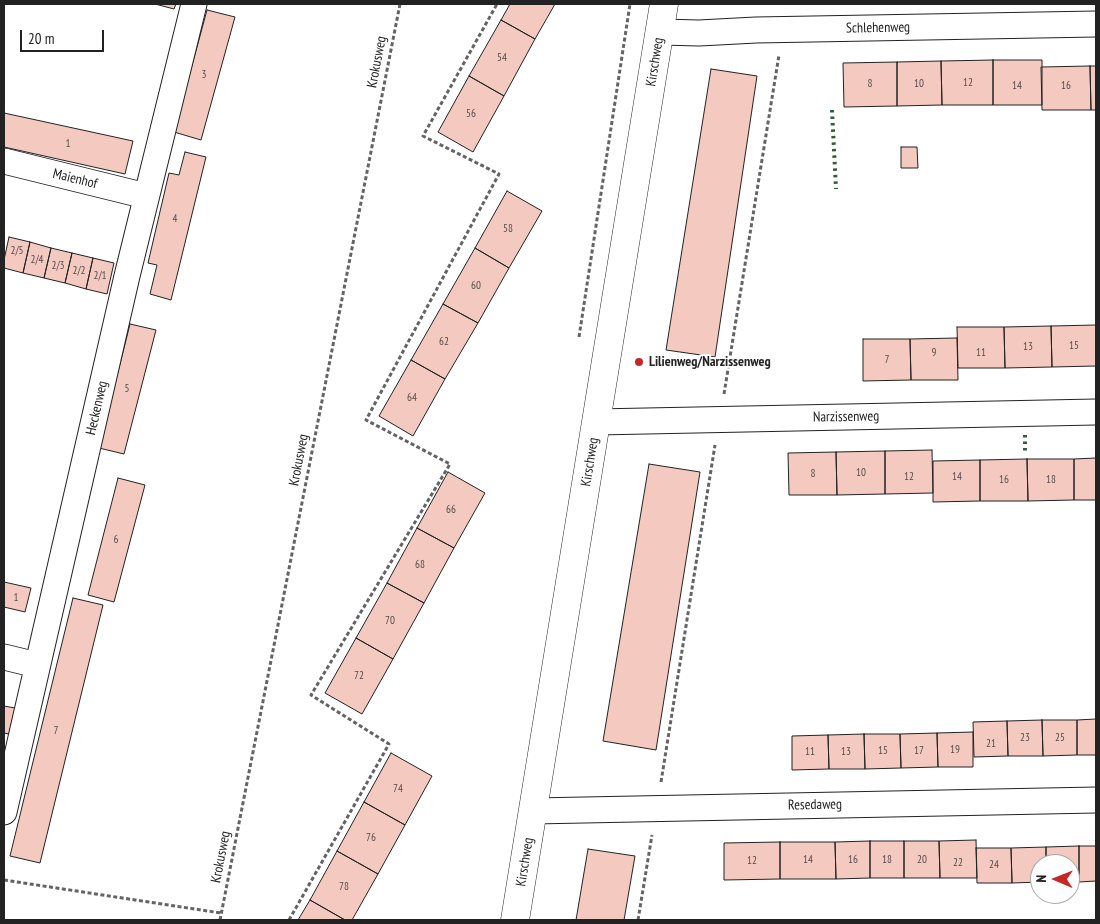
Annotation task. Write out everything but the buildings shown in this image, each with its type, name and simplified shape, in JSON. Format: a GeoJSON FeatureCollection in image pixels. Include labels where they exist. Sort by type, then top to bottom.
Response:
{"type":"FeatureCollection","features":[{"type":"Feature","properties":{"kind":"main road","name":"Kirschweg"},"geometry":{"type":"LineString","coordinates":[[515,920],[664,4]]}},
{"type":"Feature","properties":{"kind":"street","name":"Heckenweg"},"geometry":{"type":"LineString","coordinates":[[4,812],[146,196],[194,4]]}},
{"type":"Feature","properties":{"kind":"street","name":"Schlehenweg"},"geometry":{"type":"LineString","coordinates":[[660,32],[1096,24]]}},
{"type":"Feature","properties":{"kind":"street","name":"Maienhof"},"geometry":{"type":"LineString","coordinates":[[4,161],[146,196]]}},
{"type":"Feature","properties":{"kind":"street","name":"Narzissenweg"},"geometry":{"type":"LineString","coordinates":[[596,422],[1096,412]]}},
{"type":"Feature","properties":{"kind":"street"},"geometry":{"type":"LineString","coordinates":[[4,657],[38,665]]}},
{"type":"Feature","properties":{"kind":"street","name":"Resedaweg"},"geometry":{"type":"LineString","coordinates":[[533,811],[1096,800]]}},
{"type":"Feature","properties":{"kind":"path","name":"Krokusweg"},"geometry":{"type":"LineString","coordinates":[[220,920],[400,4]]}},
{"type":"Feature","properties":{"kind":"path"},"geometry":{"type":"LineString","coordinates":[[289,920],[389,744],[311,696],[450,464],[366,420],[499,174],[423,136],[497,4]]}},
{"type":"Feature","properties":{"kind":"path"},"geometry":{"type":"LineString","coordinates":[[638,920],[783,30]]}},
{"type":"Feature","properties":{"kind":"path"},"geometry":{"type":"LineString","coordinates":[[4,880],[221,913]]}},
{"type":"Feature","properties":{"kind":"hedge"},"geometry":{"type":"LineString","coordinates":[[832,110],[836,189]]}},
{"type":"Feature","properties":{"kind":"hedge"},"geometry":{"type":"LineString","coordinates":[[1025,435],[1025,454]]}},
{"type":"Feature","properties":{"kind":"place","name":"Lilienweg/Narzissenweg"},"geometry":{"type":"Point","coordinates":[639,362]}}]}
